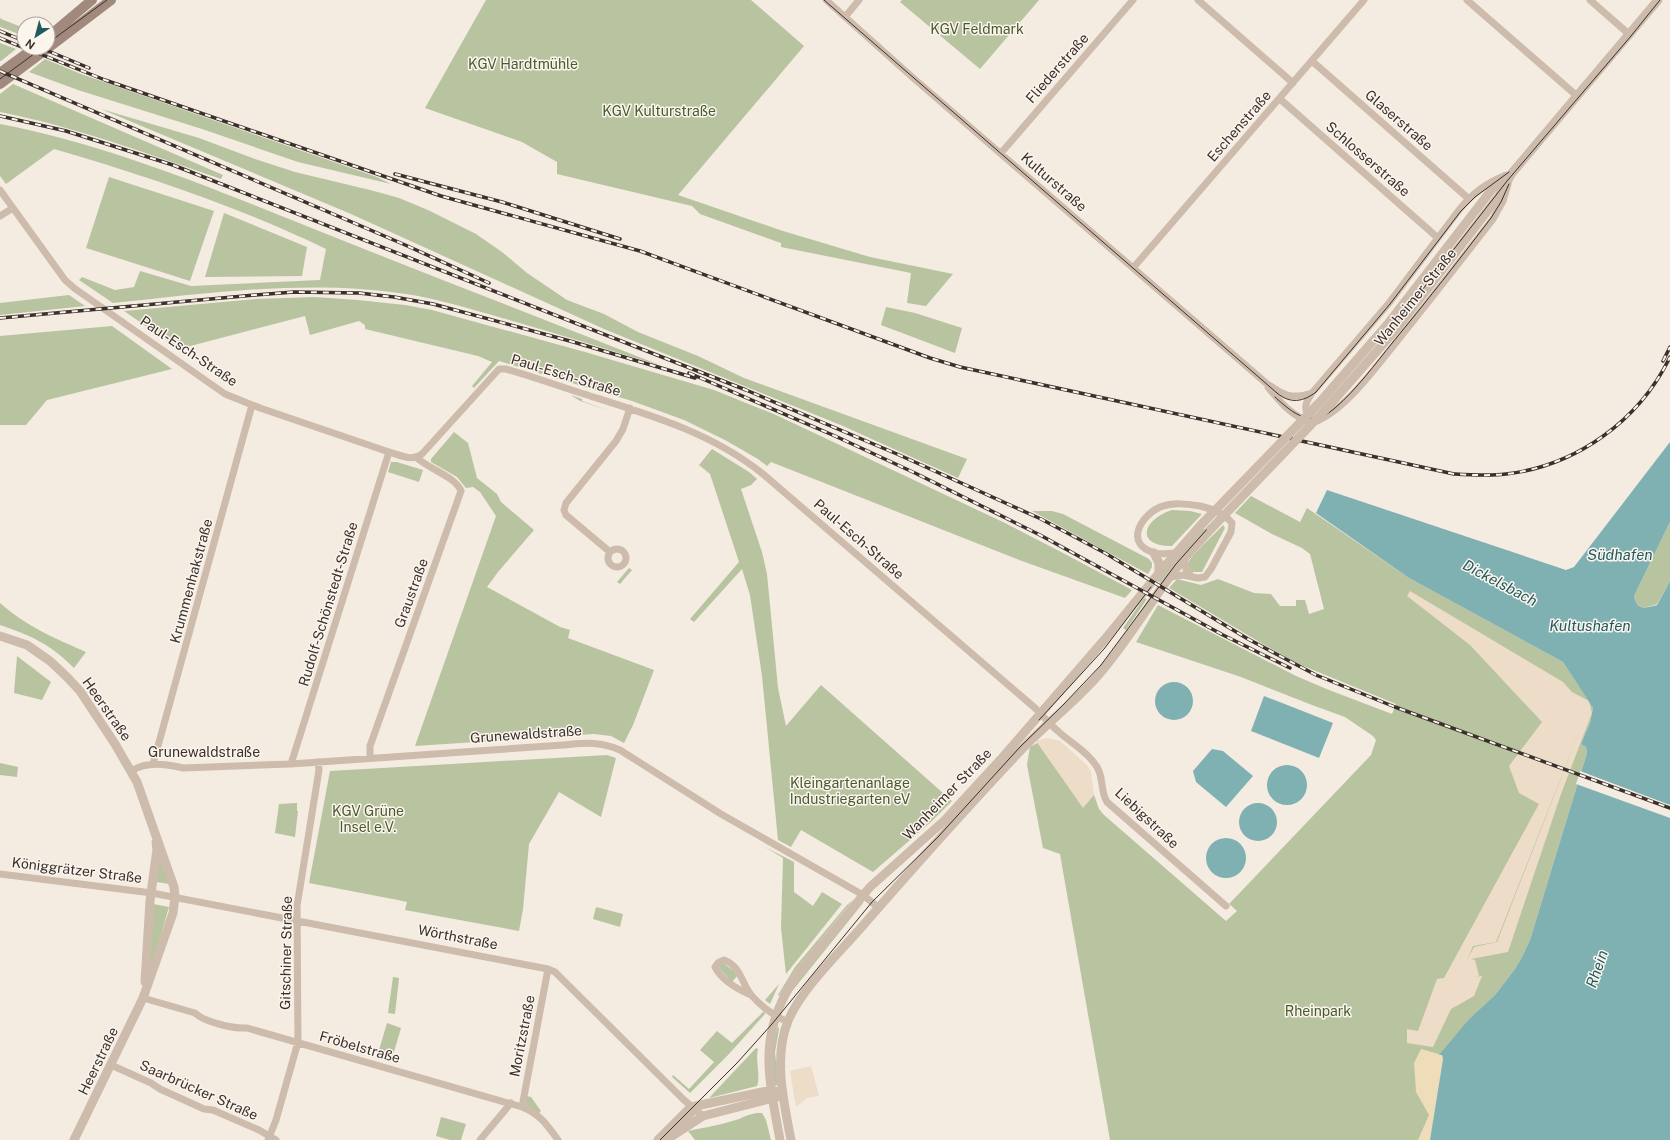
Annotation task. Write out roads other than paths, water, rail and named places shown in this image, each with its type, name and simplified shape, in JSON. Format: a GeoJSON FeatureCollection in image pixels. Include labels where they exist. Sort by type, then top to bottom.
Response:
{"type":"FeatureCollection","features":[{"type":"Feature","properties":{"kind":"main road"},"geometry":{"type":"LineString","coordinates":[[56,30],[92,0]]}},
{"type":"Feature","properties":{"kind":"main road"},"geometry":{"type":"LineString","coordinates":[[56,42],[111,0]]}},
{"type":"Feature","properties":{"kind":"main road"},"geometry":{"type":"LineString","coordinates":[[0,73],[23,56]]}},
{"type":"Feature","properties":{"kind":"main road"},"geometry":{"type":"LineString","coordinates":[[0,84],[37,56]]}},
{"type":"Feature","properties":{"kind":"street","name":"Kulturstraße"},"geometry":{"type":"LineString","coordinates":[[826,0],[1266,383]]}},
{"type":"Feature","properties":{"kind":"street"},"geometry":{"type":"LineString","coordinates":[[845,17],[859,0]]}},
{"type":"Feature","properties":{"kind":"street","name":"Fliederstraße"},"geometry":{"type":"LineString","coordinates":[[1001,153],[1133,0]]}},
{"type":"Feature","properties":{"kind":"street"},"geometry":{"type":"LineString","coordinates":[[1198,0],[1293,83]]}},
{"type":"Feature","properties":{"kind":"street","name":"Eschenstraße"},"geometry":{"type":"LineString","coordinates":[[1133,268],[1364,0]]}},
{"type":"Feature","properties":{"kind":"street"},"geometry":{"type":"LineString","coordinates":[[1468,0],[1577,96]]}},
{"type":"Feature","properties":{"kind":"street"},"geometry":{"type":"LineString","coordinates":[[1590,0],[1630,35]]}},
{"type":"Feature","properties":{"kind":"street","name":"Wanheimer Straße"},"geometry":{"type":"LineString","coordinates":[[784,1094],[781,1062],[782,1044],[788,1022],[794,1010],[809,988],[999,773],[1080,695],[1111,660],[1170,577],[1184,560],[1211,529],[1328,408],[1398,327],[1499,196],[1512,173],[1658,0]]}},
{"type":"Feature","properties":{"kind":"street","name":"Glaserstraße"},"geometry":{"type":"LineString","coordinates":[[1312,61],[1469,199]]}},
{"type":"Feature","properties":{"kind":"street","name":"Schlosserstraße"},"geometry":{"type":"LineString","coordinates":[[1280,99],[1438,238]]}},
{"type":"Feature","properties":{"kind":"street","name":"Wanheimer Straße"},"geometry":{"type":"LineString","coordinates":[[1512,173],[1504,201],[1494,219],[1378,364],[1342,405],[1332,414],[1317,421],[1309,416],[1305,410],[1306,403],[1312,393],[1389,303],[1469,199],[1491,181],[1512,173]]}},
{"type":"Feature","properties":{"kind":"street","name":"Wanheimer Straße"},"geometry":{"type":"LineString","coordinates":[[772,1095],[768,1063],[768,1047],[775,1016],[787,989],[796,975],[879,878],[945,820],[1105,640],[1159,573],[1200,526],[1320,402],[1387,325],[1493,188],[1512,173]]}},
{"type":"Feature","properties":{"kind":"street","name":"Paul-Esch-Straße"},"geometry":{"type":"LineString","coordinates":[[0,190],[65,280],[74,288],[225,394],[252,405],[389,452],[409,458],[417,458],[499,369],[514,371],[630,408],[682,427],[725,448],[753,466],[1040,713],[1050,724]]}},
{"type":"Feature","properties":{"kind":"street"},"geometry":{"type":"LineString","coordinates":[[0,216],[13,208]]}},
{"type":"Feature","properties":{"kind":"street"},"geometry":{"type":"LineString","coordinates":[[1266,383],[1277,398],[1294,415],[1306,420],[1317,421]]}},
{"type":"Feature","properties":{"kind":"street"},"geometry":{"type":"LineString","coordinates":[[1266,383],[1280,393],[1291,397],[1300,397],[1312,393]]}},
{"type":"Feature","properties":{"kind":"street","name":"Krummenhakstraße"},"geometry":{"type":"LineString","coordinates":[[154,764],[252,405]]}},
{"type":"Feature","properties":{"kind":"street"},"geometry":{"type":"LineString","coordinates":[[610,552],[566,515],[564,510],[566,503],[616,441],[623,430],[630,408]]}},
{"type":"Feature","properties":{"kind":"street","name":"Rudolf-Schönstedt-Straße"},"geometry":{"type":"LineString","coordinates":[[291,764],[389,452]]}},
{"type":"Feature","properties":{"kind":"street","name":"Graustraße"},"geometry":{"type":"LineString","coordinates":[[370,758],[370,746],[461,491],[459,485],[454,481],[424,465],[417,458]]}},
{"type":"Feature","properties":{"kind":"street"},"geometry":{"type":"LineString","coordinates":[[1159,573],[1159,563],[1154,553],[1140,544],[1137,532],[1142,522],[1148,515],[1160,507],[1187,504],[1207,508],[1229,519],[1232,523],[1231,532],[1210,571],[1203,578],[1183,575],[1170,577]]}},
{"type":"Feature","properties":{"kind":"street"},"geometry":{"type":"LineString","coordinates":[[1154,553],[1176,553]]}},
{"type":"Feature","properties":{"kind":"street"},"geometry":{"type":"LineString","coordinates":[[1184,560],[1186,570],[1190,576]]}},
{"type":"Feature","properties":{"kind":"street","name":"Heerstraße"},"geometry":{"type":"LineString","coordinates":[[0,636],[27,645],[50,661],[67,677],[88,704],[131,771],[155,830],[174,887],[175,897],[173,912],[144,996],[74,1140]]}},
{"type":"Feature","properties":{"kind":"street","name":"Liebigstraße"},"geometry":{"type":"LineString","coordinates":[[1050,724],[1098,768],[1104,797],[1107,802],[1226,906]]}},
{"type":"Feature","properties":{"kind":"street","name":"Grunewaldstraße"},"geometry":{"type":"LineString","coordinates":[[131,771],[138,766],[154,764],[172,765],[183,768],[291,764],[563,744],[607,744],[620,750],[735,822],[863,895],[879,908]]}},
{"type":"Feature","properties":{"kind":"street","name":"Gitschiner Straße"},"geometry":{"type":"LineString","coordinates":[[272,1139],[297,1052],[296,906],[319,770],[318,762]]}},
{"type":"Feature","properties":{"kind":"street","name":"Heerstraße"},"geometry":{"type":"LineString","coordinates":[[144,996],[157,849],[155,830]]}},
{"type":"Feature","properties":{"kind":"street","name":"Königgrätzer Straße"},"geometry":{"type":"LineString","coordinates":[[0,874],[152,893]]}},
{"type":"Feature","properties":{"kind":"street","name":"Wörthstraße"},"geometry":{"type":"LineString","coordinates":[[152,893],[548,969],[555,972],[580,995],[691,1107],[703,1116]]}},
{"type":"Feature","properties":{"kind":"street"},"geometry":{"type":"LineString","coordinates":[[751,995],[736,969],[729,962],[724,960],[718,963],[715,967],[721,976],[730,984],[751,995],[775,1016],[788,1022]]}},
{"type":"Feature","properties":{"kind":"street","name":"Moritzstraße"},"geometry":{"type":"LineString","coordinates":[[522,1107],[548,969]]}},
{"type":"Feature","properties":{"kind":"street","name":"Fröbelstraße"},"geometry":{"type":"LineString","coordinates":[[144,996],[195,1013],[200,1018],[238,1029],[248,1028],[511,1103],[534,1112],[541,1118],[558,1140]]}},
{"type":"Feature","properties":{"kind":"street","name":"Saarbrücker Straße"},"geometry":{"type":"LineString","coordinates":[[111,1065],[151,1083],[160,1090],[204,1109],[213,1110],[259,1130],[272,1139]]}},
{"type":"Feature","properties":{"kind":"street"},"geometry":{"type":"LineString","coordinates":[[658,1140],[691,1107],[784,1094],[791,1140]]}},
{"type":"Feature","properties":{"kind":"street"},"geometry":{"type":"LineString","coordinates":[[666,1140],[703,1116],[772,1095]]}},
{"type":"Feature","properties":{"kind":"street"},"geometry":{"type":"LineString","coordinates":[[772,1095],[780,1140]]}},
{"type":"Feature","properties":{"kind":"street"},"geometry":{"type":"LineString","coordinates":[[480,1140],[511,1103]]}},
{"type":"Feature","properties":{"kind":"street"},"geometry":{"type":"LineString","coordinates":[[666,1140],[693,1112],[691,1107]]}},
{"type":"Feature","properties":{"kind":"water"},"geometry":{"type":"Polygon","coordinates":[[[1670,442],[1670,522],[1634,596],[1635,601],[1639,606],[1645,607],[1657,605],[1670,581],[1670,1140],[1430,1140],[1443,1059],[1442,1055],[1439,1055],[1470,1018],[1495,995],[1515,969],[1530,940],[1587,753],[1586,747],[1581,744],[1590,723],[1593,708],[1563,662],[1409,578],[1316,513],[1327,490],[1566,570],[1574,567],[1670,442]]]}},
{"type":"Feature","properties":{"kind":"water"},"geometry":{"type":"Polygon","coordinates":[[[1170,682],[1178,682],[1188,687],[1192,694],[1192,708],[1188,715],[1178,720],[1170,720],[1160,715],[1158,712],[1155,705],[1155,697],[1160,687],[1163,685],[1170,682]]]}},
{"type":"Feature","properties":{"kind":"water"},"geometry":{"type":"Polygon","coordinates":[[[1264,696],[1333,723],[1319,758],[1251,731],[1264,696]]]}},
{"type":"Feature","properties":{"kind":"water"},"geometry":{"type":"Polygon","coordinates":[[[1212,749],[1223,751],[1253,776],[1226,807],[1196,782],[1193,771],[1212,749]]]}},
{"type":"Feature","properties":{"kind":"water"},"geometry":{"type":"Polygon","coordinates":[[[1291,765],[1298,768],[1304,774],[1307,785],[1306,793],[1298,802],[1291,805],[1283,805],[1276,802],[1268,793],[1267,781],[1270,774],[1279,766],[1291,765]]]}},
{"type":"Feature","properties":{"kind":"water"},"geometry":{"type":"Polygon","coordinates":[[[1254,803],[1262,803],[1269,806],[1274,811],[1277,822],[1274,833],[1269,838],[1262,841],[1254,841],[1247,838],[1242,833],[1239,826],[1239,818],[1242,811],[1247,806],[1254,803]]]}},
{"type":"Feature","properties":{"kind":"water"},"geometry":{"type":"Polygon","coordinates":[[[1142,816],[1147,816],[1155,823],[1155,826],[1152,828],[1148,825],[1142,820],[1142,816]]]}},
{"type":"Feature","properties":{"kind":"water"},"geometry":{"type":"Polygon","coordinates":[[[1226,838],[1240,844],[1246,858],[1240,872],[1226,878],[1212,872],[1206,858],[1212,844],[1226,838]]]}},
{"type":"Feature","properties":{"kind":"tram line"},"geometry":{"type":"LineString","coordinates":[[56,37],[107,0]]}},
{"type":"Feature","properties":{"kind":"tram line"},"geometry":{"type":"LineString","coordinates":[[824,0],[1277,393],[1287,399],[1301,400],[1316,392],[1390,304],[1461,211],[1475,197],[1509,172]]}},
{"type":"Feature","properties":{"kind":"tram line"},"geometry":{"type":"LineString","coordinates":[[660,1140],[737,1063],[772,1024],[872,902],[938,837],[1020,747],[1101,665],[1176,564],[1208,528],[1326,406],[1377,348],[1507,181],[1660,0]]}},
{"type":"Feature","properties":{"kind":"tram line"},"geometry":{"type":"LineString","coordinates":[[0,79],[31,56]]}},
{"type":"Feature","properties":{"kind":"tram line"},"geometry":{"type":"LineString","coordinates":[[1275,397],[1294,412],[1305,417],[1320,417],[1335,408],[1366,376],[1455,265],[1491,218],[1501,202],[1509,184]]}},
{"type":"Feature","properties":{"kind":"tram line"},"geometry":{"type":"LineString","coordinates":[[1039,720],[1104,649],[1151,587]]}},
{"type":"Feature","properties":{"kind":"railway"},"geometry":{"type":"LineString","coordinates":[[0,31],[16,38]]}},
{"type":"Feature","properties":{"kind":"railway"},"geometry":{"type":"LineString","coordinates":[[0,38],[16,45]]}},
{"type":"Feature","properties":{"kind":"railway"},"geometry":{"type":"LineString","coordinates":[[56,54],[89,68]]}},
{"type":"Feature","properties":{"kind":"railway"},"geometry":{"type":"LineString","coordinates":[[45,56],[105,80],[441,196],[640,251],[930,358],[960,367],[1454,474],[1506,474],[1532,469],[1557,461],[1580,450],[1603,436],[1623,420],[1641,401],[1657,380],[1670,357]]}},
{"type":"Feature","properties":{"kind":"railway"},"geometry":{"type":"LineString","coordinates":[[0,71],[403,244],[489,283]]}},
{"type":"Feature","properties":{"kind":"railway"},"geometry":{"type":"LineString","coordinates":[[0,116],[66,131],[173,165],[746,390],[897,454],[1041,519],[1105,553],[1248,639],[1316,675],[1395,707],[1670,808]]}},
{"type":"Feature","properties":{"kind":"railway"},"geometry":{"type":"LineString","coordinates":[[395,174],[502,202],[620,239]]}},
{"type":"Feature","properties":{"kind":"railway"},"geometry":{"type":"LineString","coordinates":[[0,318],[294,292],[359,293],[433,304],[570,341],[695,378]]}},
{"type":"Feature","properties":{"kind":"railway"},"geometry":{"type":"LineString","coordinates":[[1663,361],[1670,347]]}},
{"type":"Feature","properties":{"kind":"railway"},"geometry":{"type":"LineString","coordinates":[[689,373],[835,436],[915,473],[1040,535],[1223,635],[1290,668]]}},
{"type":"Feature","properties":{"kind":"park label","name":"KGV Feldmark"},"geometry":{"type":"Point","coordinates":[977,29]}},
{"type":"Feature","properties":{"kind":"park label","name":"KGV Hardtmühle"},"geometry":{"type":"Point","coordinates":[523,64]}},
{"type":"Feature","properties":{"kind":"park label","name":"KGV Kulturstraße"},"geometry":{"type":"Point","coordinates":[659,111]}},
{"type":"Feature","properties":{"kind":"park label","name":"Kleingartenanlage Industriegarten eV"},"geometry":{"type":"Point","coordinates":[850,792]}},
{"type":"Feature","properties":{"kind":"park label","name":"KGV Grüne Insel e.V."},"geometry":{"type":"Point","coordinates":[368,820]}},
{"type":"Feature","properties":{"kind":"park label","name":"Rheinpark"},"geometry":{"type":"Point","coordinates":[1318,1011]}},
{"type":"Feature","properties":{"kind":"water label","name":"Südhafen"},"geometry":{"type":"Point","coordinates":[1620,555]}},
{"type":"Feature","properties":{"kind":"water label","name":"Dickelsbach"},"geometry":{"type":"Point","coordinates":[1500,583]}},
{"type":"Feature","properties":{"kind":"water label","name":"Kultushafen"},"geometry":{"type":"Point","coordinates":[1590,626]}},
{"type":"Feature","properties":{"kind":"water label","name":"Rhein"},"geometry":{"type":"Point","coordinates":[1597,969]}}]}
